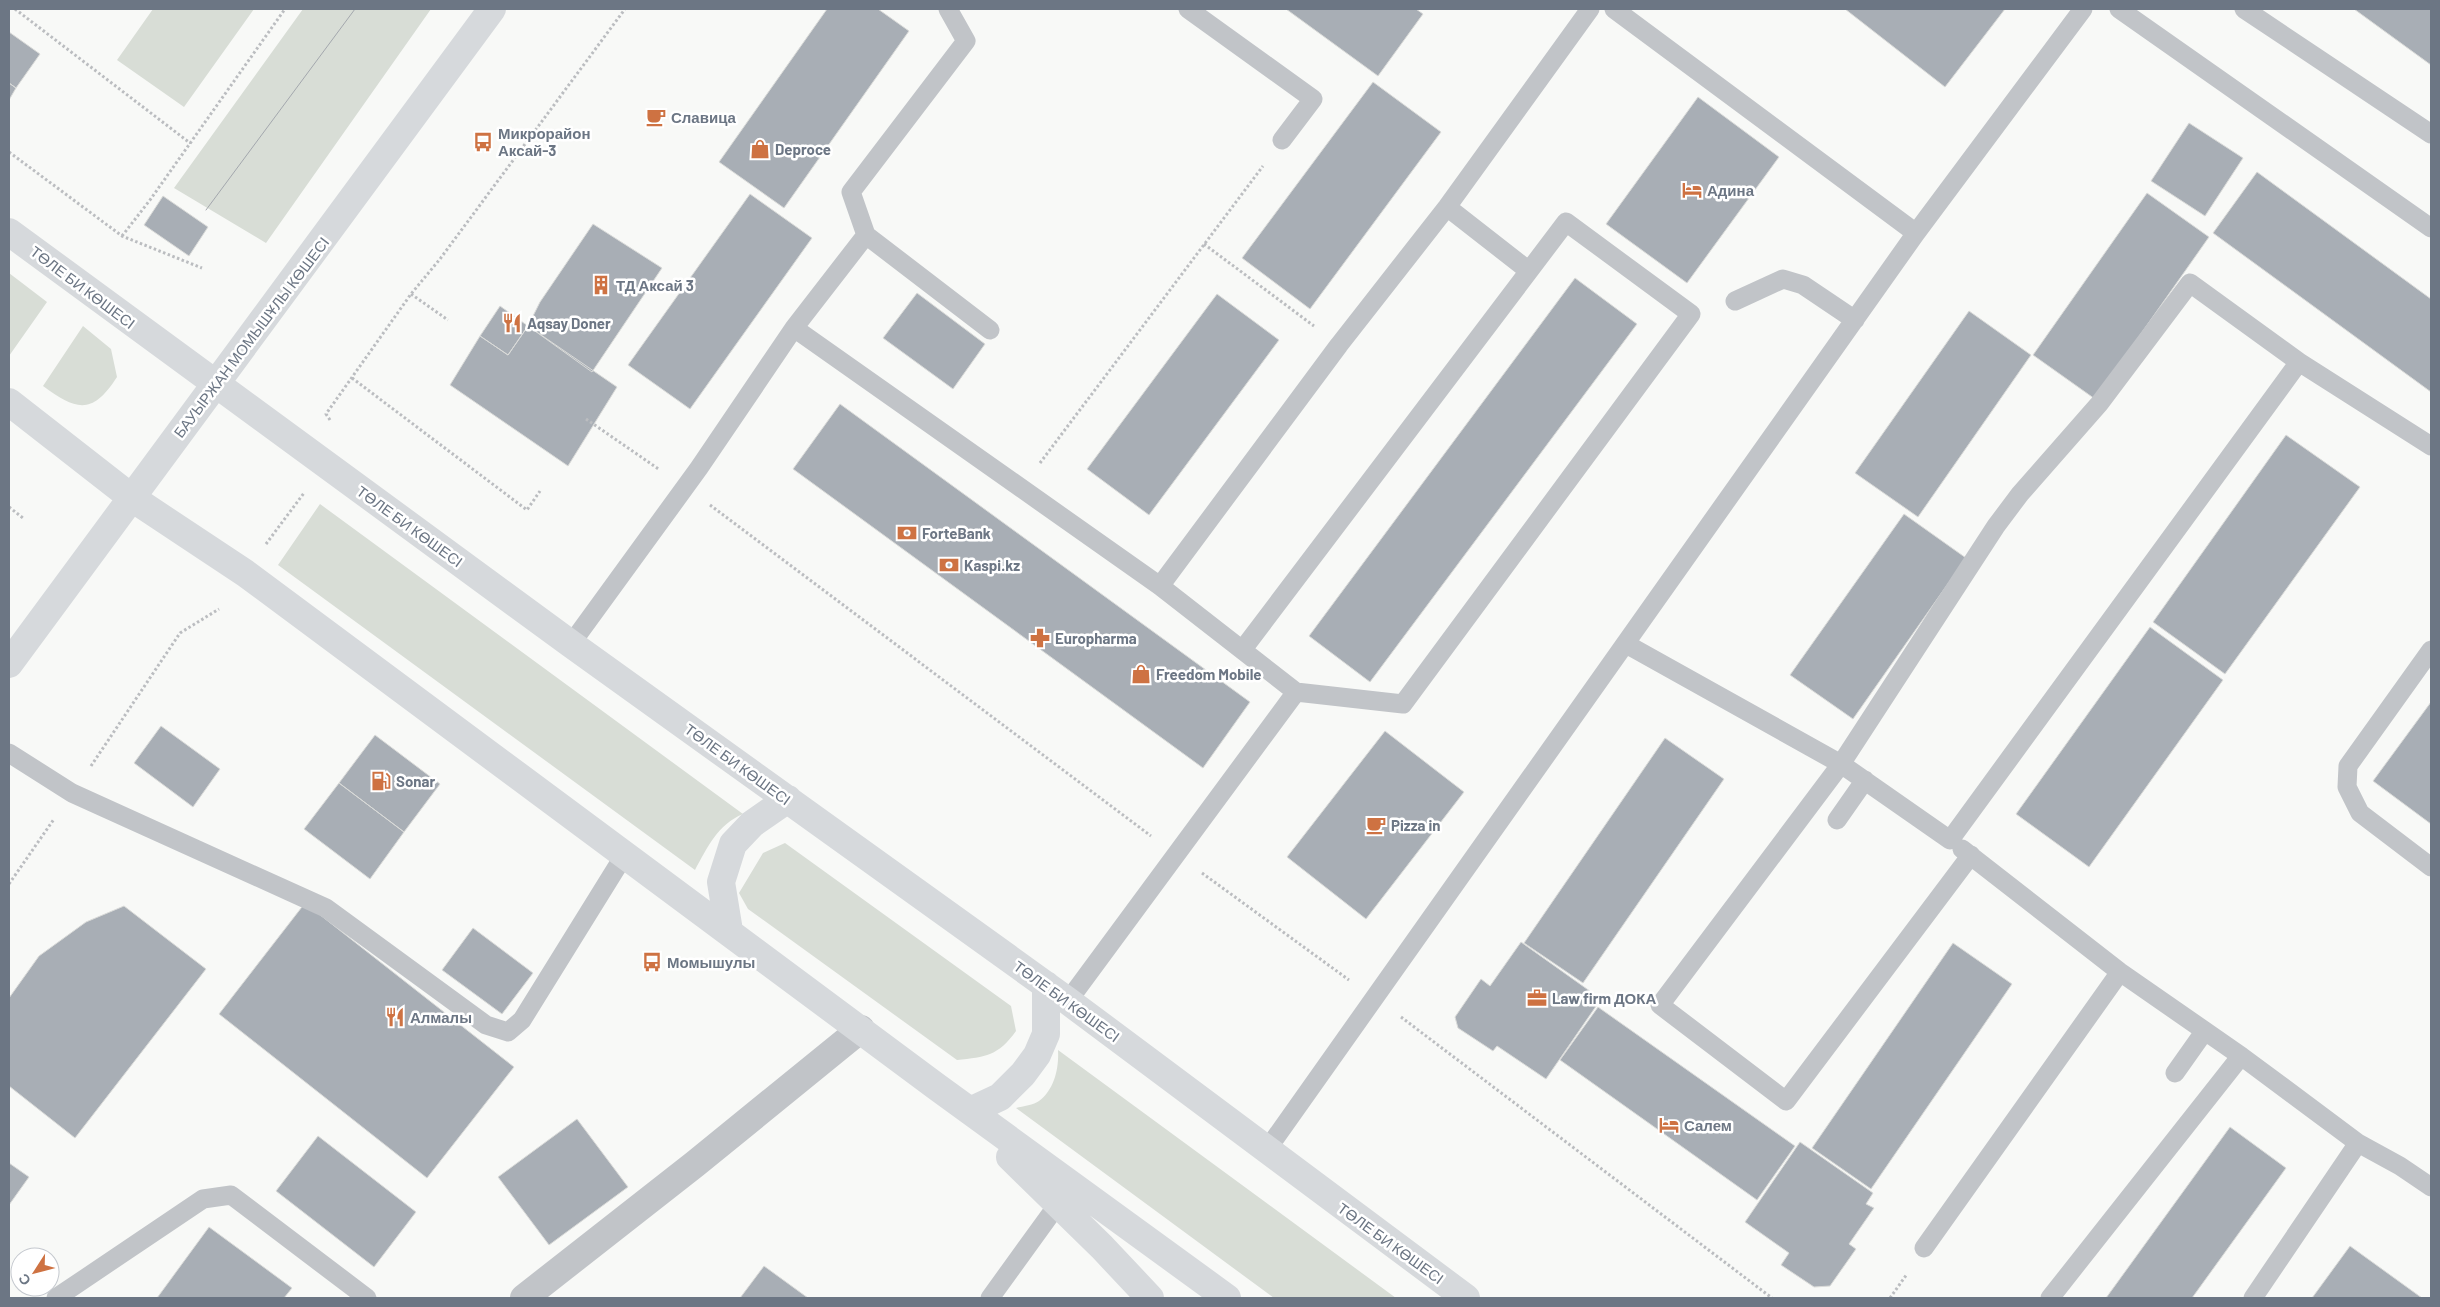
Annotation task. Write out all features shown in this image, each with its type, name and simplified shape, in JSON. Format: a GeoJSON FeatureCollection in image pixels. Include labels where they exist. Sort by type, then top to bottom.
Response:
{"type":"FeatureCollection","features":[{"type":"Feature","properties":{"kind":"main road","name":"БАУЫРЖАН МОМЫШҰЛЫ КӨШЕСІ"},"geometry":{"type":"LineString","coordinates":[[9,664],[492,9]]}},
{"type":"Feature","properties":{"kind":"main road","name":"ТӨЛЕ БИ КӨШЕСІ"},"geometry":{"type":"LineString","coordinates":[[9,232],[215,385],[571,644],[1068,1001],[1266,1151],[1466,1298]]}},
{"type":"Feature","properties":{"kind":"main road"},"geometry":{"type":"LineString","coordinates":[[9,402],[132,498],[245,573],[937,1087],[1227,1298]]}},
{"type":"Feature","properties":{"kind":"main road"},"geometry":{"type":"LineString","coordinates":[[729,931],[721,882],[734,844],[752,824],[788,799]]}},
{"type":"Feature","properties":{"kind":"main road"},"geometry":{"type":"LineString","coordinates":[[970,1111],[1000,1097],[1023,1074],[1037,1055],[1046,1034],[1046,985]]}},
{"type":"Feature","properties":{"kind":"main road"},"geometry":{"type":"LineString","coordinates":[[937,1087],[1102,1247],[1150,1298]]}},
{"type":"Feature","properties":{"kind":"street"},"geometry":{"type":"LineString","coordinates":[[524,1298],[695,1164],[861,1029]]}},
{"type":"Feature","properties":{"kind":"lane"},"geometry":{"type":"LineString","coordinates":[[948,9],[966,41],[851,192],[866,235],[990,330]]}},
{"type":"Feature","properties":{"kind":"lane"},"geometry":{"type":"LineString","coordinates":[[1188,9],[1313,100],[1282,140]]}},
{"type":"Feature","properties":{"kind":"lane"},"geometry":{"type":"LineString","coordinates":[[1160,586],[1339,345],[1447,207],[1590,9]]}},
{"type":"Feature","properties":{"kind":"lane"},"geometry":{"type":"LineString","coordinates":[[1614,9],[1916,233]]}},
{"type":"Feature","properties":{"kind":"lane"},"geometry":{"type":"LineString","coordinates":[[1266,1151],[1916,233],[2083,9]]}},
{"type":"Feature","properties":{"kind":"lane"},"geometry":{"type":"LineString","coordinates":[[2119,9],[2431,228]]}},
{"type":"Feature","properties":{"kind":"lane"},"geometry":{"type":"LineString","coordinates":[[2244,9],[2431,134]]}},
{"type":"Feature","properties":{"kind":"lane"},"geometry":{"type":"LineString","coordinates":[[1447,207],[1529,271]]}},
{"type":"Feature","properties":{"kind":"lane"},"geometry":{"type":"LineString","coordinates":[[794,328],[1160,586],[1296,692],[1403,704],[1691,314],[1566,222],[1243,649]]}},
{"type":"Feature","properties":{"kind":"lane"},"geometry":{"type":"LineString","coordinates":[[571,644],[699,468],[794,328],[866,235]]}},
{"type":"Feature","properties":{"kind":"lane"},"geometry":{"type":"LineString","coordinates":[[1735,301],[1783,279],[1803,285],[1856,320]]}},
{"type":"Feature","properties":{"kind":"lane"},"geometry":{"type":"LineString","coordinates":[[1971,855],[1786,1101],[1660,1005],[1841,764],[1996,526],[2020,494],[2099,404],[2190,283],[2299,362],[2431,446]]}},
{"type":"Feature","properties":{"kind":"lane"},"geometry":{"type":"LineString","coordinates":[[1950,840],[2299,362]]}},
{"type":"Feature","properties":{"kind":"lane"},"geometry":{"type":"LineString","coordinates":[[1626,644],[1841,764],[1865,780],[1971,855],[2120,972],[2241,1056],[2358,1143],[2400,1166],[2431,1187]]}},
{"type":"Feature","properties":{"kind":"lane"},"geometry":{"type":"LineString","coordinates":[[2431,650],[2348,766],[2347,787],[2360,814],[2431,867]]}},
{"type":"Feature","properties":{"kind":"lane"},"geometry":{"type":"LineString","coordinates":[[1068,1001],[1296,692]]}},
{"type":"Feature","properties":{"kind":"lane"},"geometry":{"type":"LineString","coordinates":[[9,753],[72,793],[326,908],[486,1025],[508,1032],[522,1020],[625,854]]}},
{"type":"Feature","properties":{"kind":"lane"},"geometry":{"type":"LineString","coordinates":[[1837,820],[1865,780]]}},
{"type":"Feature","properties":{"kind":"lane"},"geometry":{"type":"LineString","coordinates":[[1924,1248],[2120,972]]}},
{"type":"Feature","properties":{"kind":"lane"},"geometry":{"type":"LineString","coordinates":[[2175,1073],[2204,1032]]}},
{"type":"Feature","properties":{"kind":"lane"},"geometry":{"type":"LineString","coordinates":[[2050,1298],[2241,1056]]}},
{"type":"Feature","properties":{"kind":"lane"},"geometry":{"type":"LineString","coordinates":[[2253,1298],[2358,1143]]}},
{"type":"Feature","properties":{"kind":"lane"},"geometry":{"type":"LineString","coordinates":[[56,1298],[203,1199],[231,1195],[367,1298]]}},
{"type":"Feature","properties":{"kind":"lane"},"geometry":{"type":"LineString","coordinates":[[990,1298],[1058,1204]]}},
{"type":"Feature","properties":{"kind":"path"},"geometry":{"type":"LineString","coordinates":[[16,9],[190,143]]}},
{"type":"Feature","properties":{"kind":"path"},"geometry":{"type":"LineString","coordinates":[[122,236],[285,9]]}},
{"type":"Feature","properties":{"kind":"path"},"geometry":{"type":"LineString","coordinates":[[335,426],[326,414],[412,294],[625,9]]}},
{"type":"Feature","properties":{"kind":"path"},"geometry":{"type":"LineString","coordinates":[[1022,487],[1282,140]]}},
{"type":"Feature","properties":{"kind":"path"},"geometry":{"type":"LineString","coordinates":[[9,152],[122,236],[202,268]]}},
{"type":"Feature","properties":{"kind":"path"},"geometry":{"type":"LineString","coordinates":[[1204,244],[1339,345]]}},
{"type":"Feature","properties":{"kind":"path"},"geometry":{"type":"LineString","coordinates":[[412,294],[448,320]]}},
{"type":"Feature","properties":{"kind":"path"},"geometry":{"type":"LineString","coordinates":[[352,378],[526,510],[540,491]]}},
{"type":"Feature","properties":{"kind":"path"},"geometry":{"type":"LineString","coordinates":[[265,545],[304,493]]}},
{"type":"Feature","properties":{"kind":"path"},"geometry":{"type":"LineString","coordinates":[[9,508],[23,518]]}},
{"type":"Feature","properties":{"kind":"path"},"geometry":{"type":"LineString","coordinates":[[9,884],[180,633],[219,608]]}},
{"type":"Feature","properties":{"kind":"shaded area"},"geometry":{"type":"Polygon","coordinates":[[[153,9],[254,9],[184,107],[117,60],[153,9]]]}},
{"type":"Feature","properties":{"kind":"shaded area"},"geometry":{"type":"Polygon","coordinates":[[[303,9],[431,9],[266,243],[174,188],[303,9]]]}},
{"type":"Feature","properties":{"kind":"shaded area"},"geometry":{"type":"Polygon","coordinates":[[[9,273],[47,302],[9,356],[9,273]]]}},
{"type":"Feature","properties":{"kind":"shaded area"},"geometry":{"type":"Polygon","coordinates":[[[83,326],[111,349],[117,377],[100,398],[83,405],[65,400],[43,386],[83,326]]]}},
{"type":"Feature","properties":{"kind":"shaded area"},"geometry":{"type":"Polygon","coordinates":[[[320,504],[743,814],[734,818],[720,830],[695,870],[278,565],[320,504]]]}},
{"type":"Feature","properties":{"kind":"shaded area"},"geometry":{"type":"Polygon","coordinates":[[[785,843],[1011,1006],[1016,1031],[1003,1046],[991,1054],[957,1060],[748,909],[739,893],[763,853],[785,843]]]}},
{"type":"Feature","properties":{"kind":"shaded area"},"geometry":{"type":"Polygon","coordinates":[[[1058,1050],[1396,1298],[1274,1298],[1016,1108],[1037,1102],[1049,1090],[1057,1070],[1058,1050]]]}},
{"type":"Feature","properties":{"kind":"building"},"geometry":{"type":"Polygon","coordinates":[[[827,9],[878,9],[909,31],[784,208],[719,162],[827,9]]]}},
{"type":"Feature","properties":{"kind":"building"},"geometry":{"type":"Polygon","coordinates":[[[1286,9],[1416,9],[1423,14],[1378,76],[1286,9]]]}},
{"type":"Feature","properties":{"kind":"building"},"geometry":{"type":"Polygon","coordinates":[[[1845,9],[2005,9],[1945,87],[1845,9]]]}},
{"type":"Feature","properties":{"kind":"building"},"geometry":{"type":"Polygon","coordinates":[[[2354,9],[2431,9],[2431,65],[2354,9]]]}},
{"type":"Feature","properties":{"kind":"building"},"geometry":{"type":"Polygon","coordinates":[[[9,32],[40,54],[16,88],[9,83],[9,32]]]}},
{"type":"Feature","properties":{"kind":"building"},"geometry":{"type":"Polygon","coordinates":[[[1373,82],[1441,132],[1310,309],[1242,258],[1373,82]]]}},
{"type":"Feature","properties":{"kind":"building"},"geometry":{"type":"Polygon","coordinates":[[[9,83],[16,88],[9,100],[9,83]]]}},
{"type":"Feature","properties":{"kind":"building","name":"Адина"},"geometry":{"type":"Polygon","coordinates":[[[1698,97],[1779,157],[1687,283],[1606,224],[1698,97]]]}},
{"type":"Feature","properties":{"kind":"building"},"geometry":{"type":"Polygon","coordinates":[[[2189,123],[2243,158],[2205,216],[2151,181],[2189,123]]]}},
{"type":"Feature","properties":{"kind":"building"},"geometry":{"type":"Polygon","coordinates":[[[2257,172],[2431,299],[2431,392],[2213,233],[2257,172]]]}},
{"type":"Feature","properties":{"kind":"building"},"geometry":{"type":"Polygon","coordinates":[[[2147,193],[2209,237],[2095,399],[2033,355],[2147,193]]]}},
{"type":"Feature","properties":{"kind":"building"},"geometry":{"type":"Polygon","coordinates":[[[750,194],[812,238],[690,409],[628,365],[750,194]]]}},
{"type":"Feature","properties":{"kind":"building"},"geometry":{"type":"Polygon","coordinates":[[[163,196],[208,227],[189,256],[144,225],[163,196]]]}},
{"type":"Feature","properties":{"kind":"building","name":"ТД Аксай 3"},"geometry":{"type":"Polygon","coordinates":[[[593,224],[662,268],[592,372],[528,326],[540,302],[593,224]]]}},
{"type":"Feature","properties":{"kind":"building"},"geometry":{"type":"Polygon","coordinates":[[[1575,278],[1637,324],[1370,682],[1309,636],[1575,278]]]}},
{"type":"Feature","properties":{"kind":"building"},"geometry":{"type":"Polygon","coordinates":[[[917,293],[985,344],[953,389],[883,338],[917,293]]]}},
{"type":"Feature","properties":{"kind":"building"},"geometry":{"type":"Polygon","coordinates":[[[1217,294],[1279,340],[1149,515],[1087,469],[1217,294]]]}},
{"type":"Feature","properties":{"kind":"building"},"geometry":{"type":"Polygon","coordinates":[[[500,306],[528,326],[508,355],[480,336],[500,306]]]}},
{"type":"Feature","properties":{"kind":"building"},"geometry":{"type":"Polygon","coordinates":[[[1969,311],[2031,355],[1918,517],[1855,473],[1969,311]]]}},
{"type":"Feature","properties":{"kind":"building"},"geometry":{"type":"Polygon","coordinates":[[[528,326],[617,387],[568,466],[450,385],[480,336],[508,355],[528,326]]]}},
{"type":"Feature","properties":{"kind":"building"},"geometry":{"type":"Polygon","coordinates":[[[840,404],[1250,702],[1203,768],[793,469],[840,404]]]}},
{"type":"Feature","properties":{"kind":"building"},"geometry":{"type":"Polygon","coordinates":[[[2286,435],[2360,487],[2225,674],[2153,622],[2286,435]]]}},
{"type":"Feature","properties":{"kind":"building"},"geometry":{"type":"Polygon","coordinates":[[[1904,514],[1966,558],[1853,719],[1790,675],[1904,514]]]}},
{"type":"Feature","properties":{"kind":"building"},"geometry":{"type":"Polygon","coordinates":[[[2150,627],[2223,680],[2089,867],[2016,814],[2150,627]]]}},
{"type":"Feature","properties":{"kind":"building"},"geometry":{"type":"Polygon","coordinates":[[[2431,702],[2431,824],[2373,781],[2431,702]]]}},
{"type":"Feature","properties":{"kind":"building"},"geometry":{"type":"Polygon","coordinates":[[[161,726],[220,769],[193,807],[134,763],[161,726]]]}},
{"type":"Feature","properties":{"kind":"building","name":"Pizza in"},"geometry":{"type":"Polygon","coordinates":[[[1385,731],[1464,792],[1366,919],[1287,857],[1385,731]]]}},
{"type":"Feature","properties":{"kind":"building"},"geometry":{"type":"Polygon","coordinates":[[[375,735],[440,784],[404,832],[339,783],[375,735]]]}},
{"type":"Feature","properties":{"kind":"building"},"geometry":{"type":"Polygon","coordinates":[[[1665,738],[1724,779],[1583,983],[1524,943],[1665,738]]]}},
{"type":"Feature","properties":{"kind":"building"},"geometry":{"type":"Polygon","coordinates":[[[339,783],[404,832],[370,879],[304,829],[339,783]]]}},
{"type":"Feature","properties":{"kind":"building"},"geometry":{"type":"Polygon","coordinates":[[[305,903],[514,1067],[427,1178],[219,1014],[305,903]]]}},
{"type":"Feature","properties":{"kind":"building"},"geometry":{"type":"Polygon","coordinates":[[[124,906],[206,969],[75,1138],[9,1086],[9,998],[39,956],[86,922],[124,906]]]}},
{"type":"Feature","properties":{"kind":"building"},"geometry":{"type":"Polygon","coordinates":[[[473,928],[533,973],[502,1014],[442,970],[473,928]]]}},
{"type":"Feature","properties":{"kind":"building"},"geometry":{"type":"Polygon","coordinates":[[[1521,942],[1601,999],[1546,1079],[1497,1046],[1493,1051],[1458,1028],[1455,1017],[1481,979],[1490,986],[1521,942]]]}},
{"type":"Feature","properties":{"kind":"building"},"geometry":{"type":"Polygon","coordinates":[[[1953,943],[2012,984],[1871,1189],[1812,1148],[1953,943]]]}},
{"type":"Feature","properties":{"kind":"building"},"geometry":{"type":"Polygon","coordinates":[[[1598,1007],[1795,1146],[1757,1200],[1560,1060],[1598,1007]]]}},
{"type":"Feature","properties":{"kind":"building"},"geometry":{"type":"Polygon","coordinates":[[[577,1119],[628,1187],[549,1245],[498,1177],[577,1119]]]}},
{"type":"Feature","properties":{"kind":"building"},"geometry":{"type":"Polygon","coordinates":[[[2230,1127],[2286,1168],[2192,1298],[2106,1298],[2230,1127]]]}},
{"type":"Feature","properties":{"kind":"building"},"geometry":{"type":"Polygon","coordinates":[[[318,1136],[416,1212],[374,1267],[276,1191],[318,1136]]]}},
{"type":"Feature","properties":{"kind":"building"},"geometry":{"type":"Polygon","coordinates":[[[1800,1142],[1873,1193],[1866,1204],[1874,1208],[1849,1244],[1856,1249],[1830,1286],[1814,1287],[1781,1265],[1789,1253],[1745,1222],[1800,1142]]]}},
{"type":"Feature","properties":{"kind":"building"},"geometry":{"type":"Polygon","coordinates":[[[9,1163],[29,1177],[9,1205],[9,1163]]]}},
{"type":"Feature","properties":{"kind":"building"},"geometry":{"type":"Polygon","coordinates":[[[209,1227],[292,1288],[284,1298],[157,1298],[209,1227]]]}},
{"type":"Feature","properties":{"kind":"building"},"geometry":{"type":"Polygon","coordinates":[[[2350,1246],[2422,1298],[2312,1298],[2350,1246]]]}},
{"type":"Feature","properties":{"kind":"building"},"geometry":{"type":"Polygon","coordinates":[[[764,1266],[808,1298],[740,1298],[764,1266]]]}},
{"type":"Feature","properties":{"kind":"tram line"},"geometry":{"type":"LineString","coordinates":[[206,210],[355,9]]}},
{"type":"Feature","properties":{"kind":"place","name":"Славица"},"geometry":{"type":"Point","coordinates":[656,117]}},
{"type":"Feature","properties":{"kind":"place","name":"Микрорайон Аксай-3"},"geometry":{"type":"Point","coordinates":[483,142]}},
{"type":"Feature","properties":{"kind":"place","name":"Deproce"},"geometry":{"type":"Point","coordinates":[760,149]}},
{"type":"Feature","properties":{"kind":"place","name":"Адина"},"geometry":{"type":"Point","coordinates":[1692,190]}},
{"type":"Feature","properties":{"kind":"place","name":"ТД Аксай 3"},"geometry":{"type":"Point","coordinates":[601,285]}},
{"type":"Feature","properties":{"kind":"place","name":"Aqsay Doner"},"geometry":{"type":"Point","coordinates":[512,323]}},
{"type":"Feature","properties":{"kind":"place","name":"ForteBank"},"geometry":{"type":"Point","coordinates":[907,533]}},
{"type":"Feature","properties":{"kind":"place","name":"Kaspi.kz"},"geometry":{"type":"Point","coordinates":[949,565]}},
{"type":"Feature","properties":{"kind":"place","name":"Europharma"},"geometry":{"type":"Point","coordinates":[1040,638]}},
{"type":"Feature","properties":{"kind":"place","name":"Freedom Mobile"},"geometry":{"type":"Point","coordinates":[1141,674]}},
{"type":"Feature","properties":{"kind":"place","name":"Sonar"},"geometry":{"type":"Point","coordinates":[381,781]}},
{"type":"Feature","properties":{"kind":"place","name":"Pizza in"},"geometry":{"type":"Point","coordinates":[1376,825]}},
{"type":"Feature","properties":{"kind":"place","name":"Момышулы"},"geometry":{"type":"Point","coordinates":[652,962]}},
{"type":"Feature","properties":{"kind":"place","name":"Law firm ДОКА"},"geometry":{"type":"Point","coordinates":[1537,998]}},
{"type":"Feature","properties":{"kind":"place","name":"Алмалы"},"geometry":{"type":"Point","coordinates":[395,1017]}},
{"type":"Feature","properties":{"kind":"place","name":"Салем"},"geometry":{"type":"Point","coordinates":[1669,1125]}}]}
